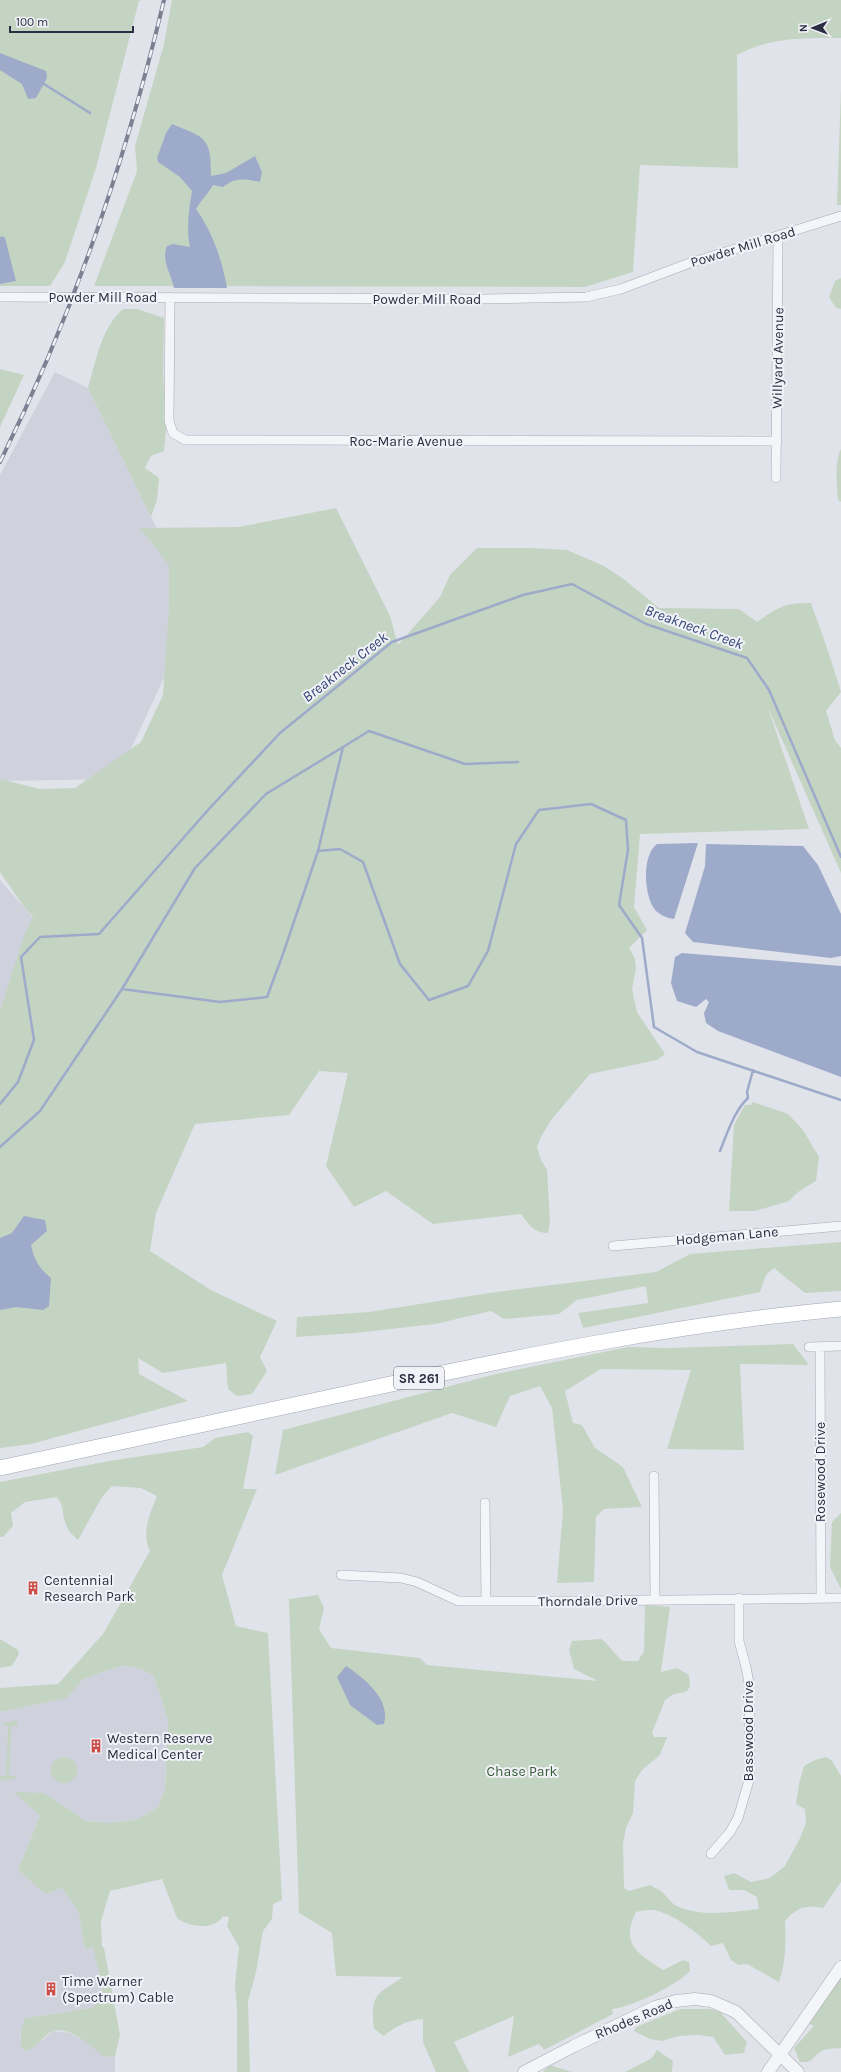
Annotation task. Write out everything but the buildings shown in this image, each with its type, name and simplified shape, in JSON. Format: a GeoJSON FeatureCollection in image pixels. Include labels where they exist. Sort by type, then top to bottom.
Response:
{"type":"FeatureCollection","features":[{"type":"Feature","properties":{"kind":"main road","name":"SR 261"},"geometry":{"type":"LineString","coordinates":[[0,1468],[476,1365],[585,1344],[680,1329],[841,1309]]}},
{"type":"Feature","properties":{"kind":"street","name":"Powder Mill Road"},"geometry":{"type":"LineString","coordinates":[[0,297],[485,299],[586,297],[621,289],[687,264],[778,237],[841,216]]}},
{"type":"Feature","properties":{"kind":"street","name":"Willyard Avenue"},"geometry":{"type":"LineString","coordinates":[[776,478],[778,237]]}},
{"type":"Feature","properties":{"kind":"street","name":"Roc-Marie Avenue"},"geometry":{"type":"LineString","coordinates":[[170,297],[169,421],[174,433],[185,440],[777,441]]}},
{"type":"Feature","properties":{"kind":"street","name":"Hodgeman Lane"},"geometry":{"type":"LineString","coordinates":[[613,1246],[841,1226]]}},
{"type":"Feature","properties":{"kind":"street"},"geometry":{"type":"LineString","coordinates":[[808,1347],[841,1346]]}},
{"type":"Feature","properties":{"kind":"street","name":"Rosewood Drive"},"geometry":{"type":"LineString","coordinates":[[820,1347],[821,1598]]}},
{"type":"Feature","properties":{"kind":"street"},"geometry":{"type":"LineString","coordinates":[[654,1476],[655,1599]]}},
{"type":"Feature","properties":{"kind":"street"},"geometry":{"type":"LineString","coordinates":[[485,1503],[486,1601]]}},
{"type":"Feature","properties":{"kind":"street","name":"Thorndale Drive"},"geometry":{"type":"LineString","coordinates":[[341,1576],[401,1578],[417,1582],[450,1599],[458,1601],[841,1598]]}},
{"type":"Feature","properties":{"kind":"street","name":"Basswood Drive"},"geometry":{"type":"LineString","coordinates":[[711,1854],[730,1832],[738,1818],[750,1777],[748,1683],[746,1667],[739,1641],[739,1598]]}},
{"type":"Feature","properties":{"kind":"street"},"geometry":{"type":"LineString","coordinates":[[768,2072],[841,1967]]}},
{"type":"Feature","properties":{"kind":"street","name":"Rhodes Road"},"geometry":{"type":"LineString","coordinates":[[524,2072],[655,2007],[676,2001],[695,1999],[711,2001],[736,2012],[798,2072]]}},
{"type":"Feature","properties":{"kind":"shaded area"},"geometry":{"type":"Polygon","coordinates":[[[55,372],[88,388],[175,566],[188,626],[117,779],[0,781],[0,475],[55,372]]]}},
{"type":"Feature","properties":{"kind":"shaded area"},"geometry":{"type":"Polygon","coordinates":[[[0,880],[33,918],[0,1015],[0,880]]]}},
{"type":"Feature","properties":{"kind":"shaded area"},"geometry":{"type":"Polygon","coordinates":[[[123,1665],[143,1670],[154,1676],[168,1720],[165,1789],[158,1807],[136,1820],[111,1823],[86,1821],[44,1794],[40,1816],[18,1870],[45,1894],[62,1888],[78,1910],[85,1949],[95,1947],[102,1990],[99,2002],[92,2008],[25,2018],[20,2039],[43,2040],[53,2031],[70,2033],[88,2042],[104,2057],[115,2056],[115,2072],[0,2072],[0,1712],[66,1698],[83,1679],[123,1665]]]}},
{"type":"Feature","properties":{"kind":"green space"},"geometry":{"type":"Polygon","coordinates":[[[0,0],[142,0],[139,1],[96,168],[65,262],[50,286],[0,286],[0,0]]]}},
{"type":"Feature","properties":{"kind":"green space"},"geometry":{"type":"Polygon","coordinates":[[[172,0],[841,0],[841,38],[814,38],[775,42],[749,49],[737,55],[738,168],[640,165],[633,272],[585,287],[94,286],[137,171],[135,146],[164,44],[172,0]]]}},
{"type":"Feature","properties":{"kind":"green space"},"geometry":{"type":"Polygon","coordinates":[[[841,89],[841,205],[837,205],[841,89]]]}},
{"type":"Feature","properties":{"kind":"green space"},"geometry":{"type":"Polygon","coordinates":[[[841,278],[841,309],[836,308],[829,297],[835,281],[841,278]]]}},
{"type":"Feature","properties":{"kind":"green space"},"geometry":{"type":"Polygon","coordinates":[[[123,309],[137,309],[164,318],[163,372],[166,429],[164,451],[151,456],[145,468],[159,478],[157,500],[151,517],[88,388],[104,335],[109,326],[123,309]]]}},
{"type":"Feature","properties":{"kind":"green space"},"geometry":{"type":"Polygon","coordinates":[[[0,369],[24,375],[0,427],[0,369]]]}},
{"type":"Feature","properties":{"kind":"green space"},"geometry":{"type":"Polygon","coordinates":[[[841,449],[841,502],[838,500],[836,474],[837,461],[841,449]]]}},
{"type":"Feature","properties":{"kind":"green space"},"geometry":{"type":"Polygon","coordinates":[[[336,508],[390,616],[398,645],[440,597],[450,575],[477,548],[567,550],[604,566],[625,580],[659,608],[739,609],[757,622],[782,607],[802,603],[811,603],[841,692],[826,711],[835,740],[841,748],[841,873],[768,708],[809,829],[640,834],[634,907],[647,930],[629,948],[635,959],[636,969],[632,989],[637,1012],[665,1054],[657,1060],[590,1074],[551,1120],[537,1147],[541,1160],[547,1170],[550,1220],[548,1233],[535,1230],[529,1225],[521,1214],[433,1224],[386,1191],[354,1207],[326,1166],[348,1073],[319,1071],[289,1115],[195,1124],[156,1213],[150,1251],[211,1290],[277,1321],[260,1357],[267,1371],[252,1394],[237,1396],[228,1389],[226,1363],[163,1373],[138,1358],[139,1374],[188,1401],[31,1444],[0,1448],[0,1011],[25,933],[33,917],[24,907],[0,872],[0,779],[40,789],[75,788],[141,742],[163,695],[169,607],[169,565],[140,528],[239,527],[336,508]]]}},
{"type":"Feature","properties":{"kind":"green space"},"geometry":{"type":"Polygon","coordinates":[[[753,1102],[788,1114],[803,1130],[819,1157],[816,1181],[798,1192],[789,1201],[755,1211],[729,1211],[734,1125],[745,1105],[751,1105],[753,1102]]]}},
{"type":"Feature","properties":{"kind":"green space"},"geometry":{"type":"Polygon","coordinates":[[[841,1242],[841,1291],[805,1293],[774,1268],[766,1275],[760,1292],[583,1328],[578,1313],[648,1303],[646,1286],[577,1300],[559,1314],[504,1319],[491,1311],[435,1324],[355,1333],[296,1337],[297,1317],[369,1312],[496,1292],[656,1272],[690,1254],[841,1242]]]}},
{"type":"Feature","properties":{"kind":"green space"},"geometry":{"type":"Polygon","coordinates":[[[793,1344],[809,1365],[740,1364],[744,1450],[667,1449],[691,1370],[601,1369],[565,1391],[573,1423],[582,1425],[595,1448],[623,1467],[642,1507],[604,1509],[596,1517],[594,1582],[557,1583],[563,1510],[552,1408],[540,1386],[510,1396],[496,1427],[452,1413],[275,1475],[283,1430],[496,1374],[628,1347],[666,1348],[793,1344]]]}},
{"type":"Feature","properties":{"kind":"green space"},"geometry":{"type":"Polygon","coordinates":[[[248,1432],[253,1436],[243,1489],[257,1489],[222,1575],[236,1626],[268,1633],[282,1900],[273,1904],[272,1919],[263,1931],[256,1972],[248,2001],[250,2072],[237,2072],[237,2010],[235,1984],[239,1947],[227,1926],[229,1917],[223,1916],[219,1921],[208,1926],[188,1924],[182,1921],[177,1918],[162,1879],[110,1891],[101,1921],[102,1946],[104,1948],[120,2035],[115,2056],[104,2057],[86,2042],[62,2030],[48,2034],[35,2046],[26,2051],[21,2047],[21,2030],[25,2018],[92,2008],[98,2002],[102,1987],[94,1948],[85,1949],[78,1910],[62,1888],[45,1894],[18,1870],[40,1816],[14,1792],[44,1793],[86,1821],[111,1823],[136,1820],[158,1807],[165,1789],[168,1720],[154,1676],[143,1670],[123,1665],[83,1679],[67,1698],[0,1712],[0,1688],[58,1684],[103,1634],[150,1551],[147,1544],[146,1530],[149,1516],[157,1496],[141,1488],[112,1486],[102,1497],[78,1540],[67,1528],[62,1507],[57,1497],[25,1502],[11,1513],[13,1526],[3,1537],[0,1537],[0,1482],[109,1461],[203,1447],[215,1438],[248,1432]]]}},
{"type":"Feature","properties":{"kind":"green space"},"geometry":{"type":"Polygon","coordinates":[[[841,1513],[841,1589],[830,1567],[832,1522],[841,1513]]]}},
{"type":"Feature","properties":{"kind":"green space","name":"Chase Park"},"geometry":{"type":"Polygon","coordinates":[[[318,1595],[324,1608],[319,1629],[331,1648],[420,1658],[427,1665],[598,1681],[574,1669],[569,1650],[572,1641],[601,1639],[622,1661],[638,1661],[644,1651],[645,1605],[670,1607],[661,1672],[677,1668],[689,1675],[690,1687],[686,1692],[674,1694],[665,1700],[652,1733],[654,1737],[667,1737],[660,1755],[642,1770],[635,1781],[633,1813],[626,1828],[623,1844],[624,1888],[629,1891],[650,1885],[661,1891],[676,1906],[698,1912],[719,1913],[759,1909],[757,1897],[744,1890],[729,1890],[724,1876],[734,1873],[751,1882],[770,1878],[785,1866],[806,1823],[805,1809],[796,1804],[804,1766],[815,1760],[826,1757],[832,1761],[841,1776],[841,1882],[823,1908],[802,1908],[785,1921],[785,1952],[779,1982],[747,1964],[738,1965],[731,1960],[723,1943],[711,1946],[694,1931],[674,1918],[658,1911],[645,1910],[636,1912],[632,1923],[630,1933],[634,1947],[639,1953],[663,1970],[683,1960],[689,1962],[690,1971],[675,1983],[653,1995],[630,2005],[612,2009],[613,2014],[544,2050],[539,2044],[508,2057],[514,2016],[454,2042],[469,2072],[436,2072],[423,2042],[423,2019],[402,2024],[384,2036],[374,2029],[374,2002],[381,1992],[403,1977],[336,1976],[332,1933],[299,1913],[289,1599],[318,1595]]]}},
{"type":"Feature","properties":{"kind":"green space"},"geometry":{"type":"Polygon","coordinates":[[[0,1639],[18,1650],[19,1654],[12,1666],[0,1668],[0,1639]]]}},
{"type":"Feature","properties":{"kind":"green space"},"geometry":{"type":"Polygon","coordinates":[[[17,1720],[18,1725],[11,1726],[9,1776],[15,1776],[15,1779],[0,1780],[0,1776],[6,1776],[8,1726],[1,1724],[17,1720]]]}},
{"type":"Feature","properties":{"kind":"green space"},"geometry":{"type":"Polygon","coordinates":[[[64,1757],[73,1761],[77,1770],[73,1779],[64,1783],[55,1779],[51,1770],[55,1761],[64,1757]]]}},
{"type":"Feature","properties":{"kind":"green space"},"geometry":{"type":"Polygon","coordinates":[[[841,1972],[841,2048],[824,2050],[811,2060],[800,2062],[794,2048],[814,2026],[804,2021],[841,1972]]]}},
{"type":"Feature","properties":{"kind":"green space"},"geometry":{"type":"Polygon","coordinates":[[[680,2009],[710,2009],[720,2012],[747,2042],[744,2053],[725,2055],[713,2037],[698,2035],[678,2036],[662,2041],[650,2039],[634,2031],[636,2027],[680,2009]]]}},
{"type":"Feature","properties":{"kind":"green space"},"geometry":{"type":"Polygon","coordinates":[[[657,2050],[673,2061],[672,2072],[625,2072],[652,2058],[657,2050]]]}},
{"type":"Feature","properties":{"kind":"green space"},"geometry":{"type":"Polygon","coordinates":[[[549,2065],[572,2072],[543,2072],[549,2065]]]}},
{"type":"Feature","properties":{"kind":"water"},"geometry":{"type":"Polygon","coordinates":[[[0,53],[46,71],[47,78],[36,98],[28,99],[22,84],[0,70],[0,53]]]}},
{"type":"Feature","properties":{"kind":"water"},"geometry":{"type":"Polygon","coordinates":[[[172,124],[199,136],[208,146],[211,163],[211,176],[226,173],[255,156],[262,172],[260,182],[236,180],[223,187],[213,185],[196,209],[216,247],[227,288],[174,288],[167,267],[165,251],[167,246],[173,244],[190,247],[188,226],[192,191],[180,177],[158,162],[157,158],[166,133],[172,124]]]}},
{"type":"Feature","properties":{"kind":"water"},"geometry":{"type":"Polygon","coordinates":[[[2,236],[5,238],[16,281],[0,284],[0,237],[2,236]]]}},
{"type":"Feature","properties":{"kind":"water"},"geometry":{"type":"Polygon","coordinates":[[[698,843],[674,919],[668,918],[657,912],[650,900],[646,883],[649,856],[652,849],[657,844],[698,843]]]}},
{"type":"Feature","properties":{"kind":"water"},"geometry":{"type":"Polygon","coordinates":[[[706,844],[803,846],[818,865],[841,914],[841,956],[831,958],[693,942],[685,933],[705,866],[706,844]]]}},
{"type":"Feature","properties":{"kind":"water"},"geometry":{"type":"Polygon","coordinates":[[[682,953],[841,966],[841,1077],[718,1031],[706,1023],[704,1013],[709,1002],[706,999],[696,1007],[677,1001],[671,983],[675,957],[682,953]]]}},
{"type":"Feature","properties":{"kind":"water"},"geometry":{"type":"Polygon","coordinates":[[[24,1216],[45,1220],[47,1231],[31,1245],[38,1263],[43,1271],[51,1278],[49,1306],[43,1310],[16,1307],[0,1310],[0,1238],[12,1233],[24,1216]]]}},
{"type":"Feature","properties":{"kind":"water"},"geometry":{"type":"Polygon","coordinates":[[[346,1666],[368,1683],[380,1698],[384,1706],[384,1724],[377,1725],[350,1705],[337,1677],[346,1666]]]}},
{"type":"Feature","properties":{"kind":"waterway"},"geometry":{"type":"LineString","coordinates":[[44,84],[90,113]]}},
{"type":"Feature","properties":{"kind":"waterway","name":"Breakneck Creek"},"geometry":{"type":"LineString","coordinates":[[0,1104],[18,1082],[34,1040],[21,957],[40,937],[99,934],[208,810],[280,733],[392,642],[523,595],[572,584],[646,624],[747,658],[769,690],[841,857]]}},
{"type":"Feature","properties":{"kind":"waterway"},"geometry":{"type":"LineString","coordinates":[[318,851],[343,747],[369,731],[465,764],[518,762]]}},
{"type":"Feature","properties":{"kind":"waterway"},"geometry":{"type":"LineString","coordinates":[[122,989],[195,868],[266,794],[343,747]]}},
{"type":"Feature","properties":{"kind":"waterway"},"geometry":{"type":"LineString","coordinates":[[0,1147],[40,1111],[122,989],[220,1002],[267,997],[318,851],[340,849],[363,862],[400,964],[429,1000],[468,986],[488,951],[516,844],[539,810],[591,804],[626,820],[628,850],[619,905],[642,938],[654,1027],[697,1052],[841,1100]]}},
{"type":"Feature","properties":{"kind":"waterway"},"geometry":{"type":"LineString","coordinates":[[720,1151],[735,1116],[748,1098],[747,1092],[753,1070]]}},
{"type":"Feature","properties":{"kind":"railway"},"geometry":{"type":"LineString","coordinates":[[0,462],[51,350],[95,236],[133,119],[164,0]]}},
{"type":"Feature","properties":{"kind":"place","name":"Centennial Research Park"},"geometry":{"type":"Point","coordinates":[33,1588]}},
{"type":"Feature","properties":{"kind":"place","name":"Western Reserve Medical Center"},"geometry":{"type":"Point","coordinates":[96,1746]}},
{"type":"Feature","properties":{"kind":"place","name":"Time Warner (Spectrum) Cable"},"geometry":{"type":"Point","coordinates":[51,1989]}}]}
